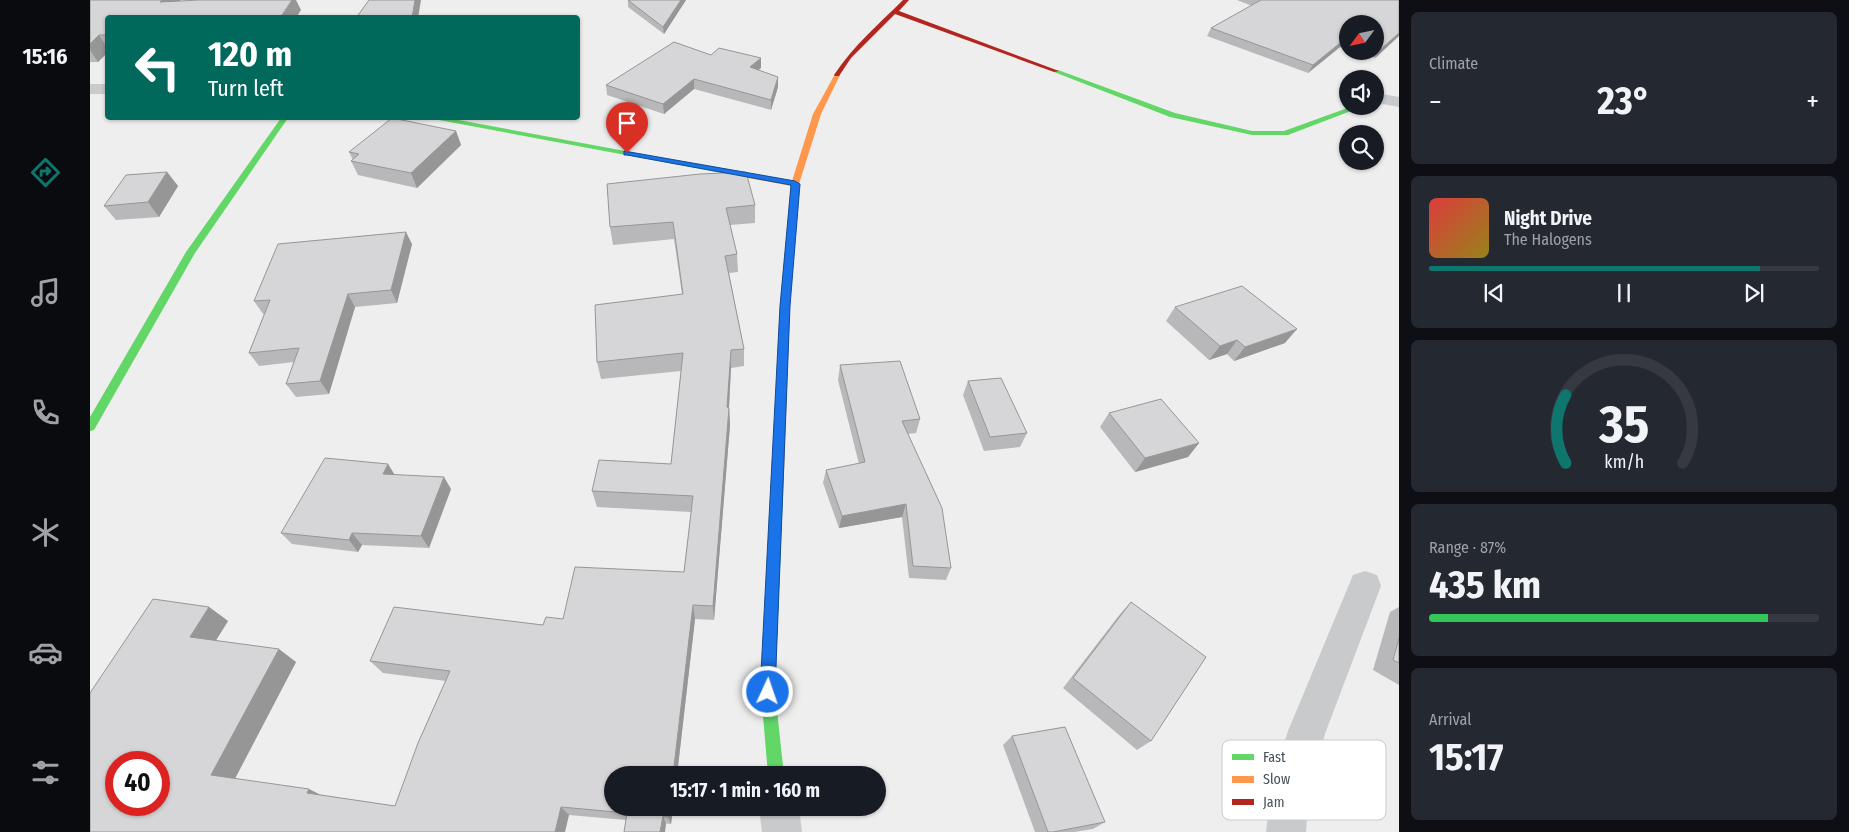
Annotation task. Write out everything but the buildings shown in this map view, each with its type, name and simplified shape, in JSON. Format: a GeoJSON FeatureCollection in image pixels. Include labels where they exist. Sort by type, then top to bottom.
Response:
{"type":"FeatureCollection","features":[{"type":"Feature","properties":{"kind":"street"},"geometry":{"type":"LineString","coordinates":[[775,766],[768,692],[785,306],[795,184],[817,114],[833,81],[849,57],[893,10],[906,0]]}},
{"type":"Feature","properties":{"kind":"street"},"geometry":{"type":"LineString","coordinates":[[893,10],[1173,115],[1252,133],[1285,133],[1339,114]]}},
{"type":"Feature","properties":{"kind":"street"},"geometry":{"type":"LineString","coordinates":[[90,89],[105,89]]}},
{"type":"Feature","properties":{"kind":"street"},"geometry":{"type":"LineString","coordinates":[[1384,100],[1399,102]]}},
{"type":"Feature","properties":{"kind":"street"},"geometry":{"type":"LineString","coordinates":[[90,427],[191,252],[283,120]]}},
{"type":"Feature","properties":{"kind":"street"},"geometry":{"type":"LineString","coordinates":[[450,120],[795,184]]}},
{"type":"Feature","properties":{"kind":"street"},"geometry":{"type":"LineString","coordinates":[[1304,740],[1365,586]]}},
{"type":"Feature","properties":{"kind":"street"},"geometry":{"type":"LineString","coordinates":[[780,816],[782,832]]}},
{"type":"Feature","properties":{"kind":"traffic: fast"},"geometry":{"type":"LineString","coordinates":[[1056,71],[1173,115],[1252,133],[1285,133],[1339,114]]}},
{"type":"Feature","properties":{"kind":"traffic: fast"},"geometry":{"type":"LineString","coordinates":[[90,427],[191,252],[283,120]]}},
{"type":"Feature","properties":{"kind":"traffic: fast"},"geometry":{"type":"LineString","coordinates":[[450,120],[722,171]]}},
{"type":"Feature","properties":{"kind":"traffic: fast"},"geometry":{"type":"LineString","coordinates":[[775,766],[768,692],[778,472]]}},
{"type":"Feature","properties":{"kind":"traffic: slow"},"geometry":{"type":"LineString","coordinates":[[778,472],[785,306],[795,184],[817,114],[837,75]]}},
{"type":"Feature","properties":{"kind":"traffic: slow"},"geometry":{"type":"LineString","coordinates":[[722,171],[795,184]]}},
{"type":"Feature","properties":{"kind":"traffic: jam"},"geometry":{"type":"LineString","coordinates":[[837,75],[849,57],[906,0]]}},
{"type":"Feature","properties":{"kind":"traffic: jam"},"geometry":{"type":"LineString","coordinates":[[893,11],[1056,71]]}},
{"type":"Feature","properties":{"kind":"route"},"geometry":{"type":"LineString","coordinates":[[627,153],[795,184],[785,306],[768,692]]}}]}
